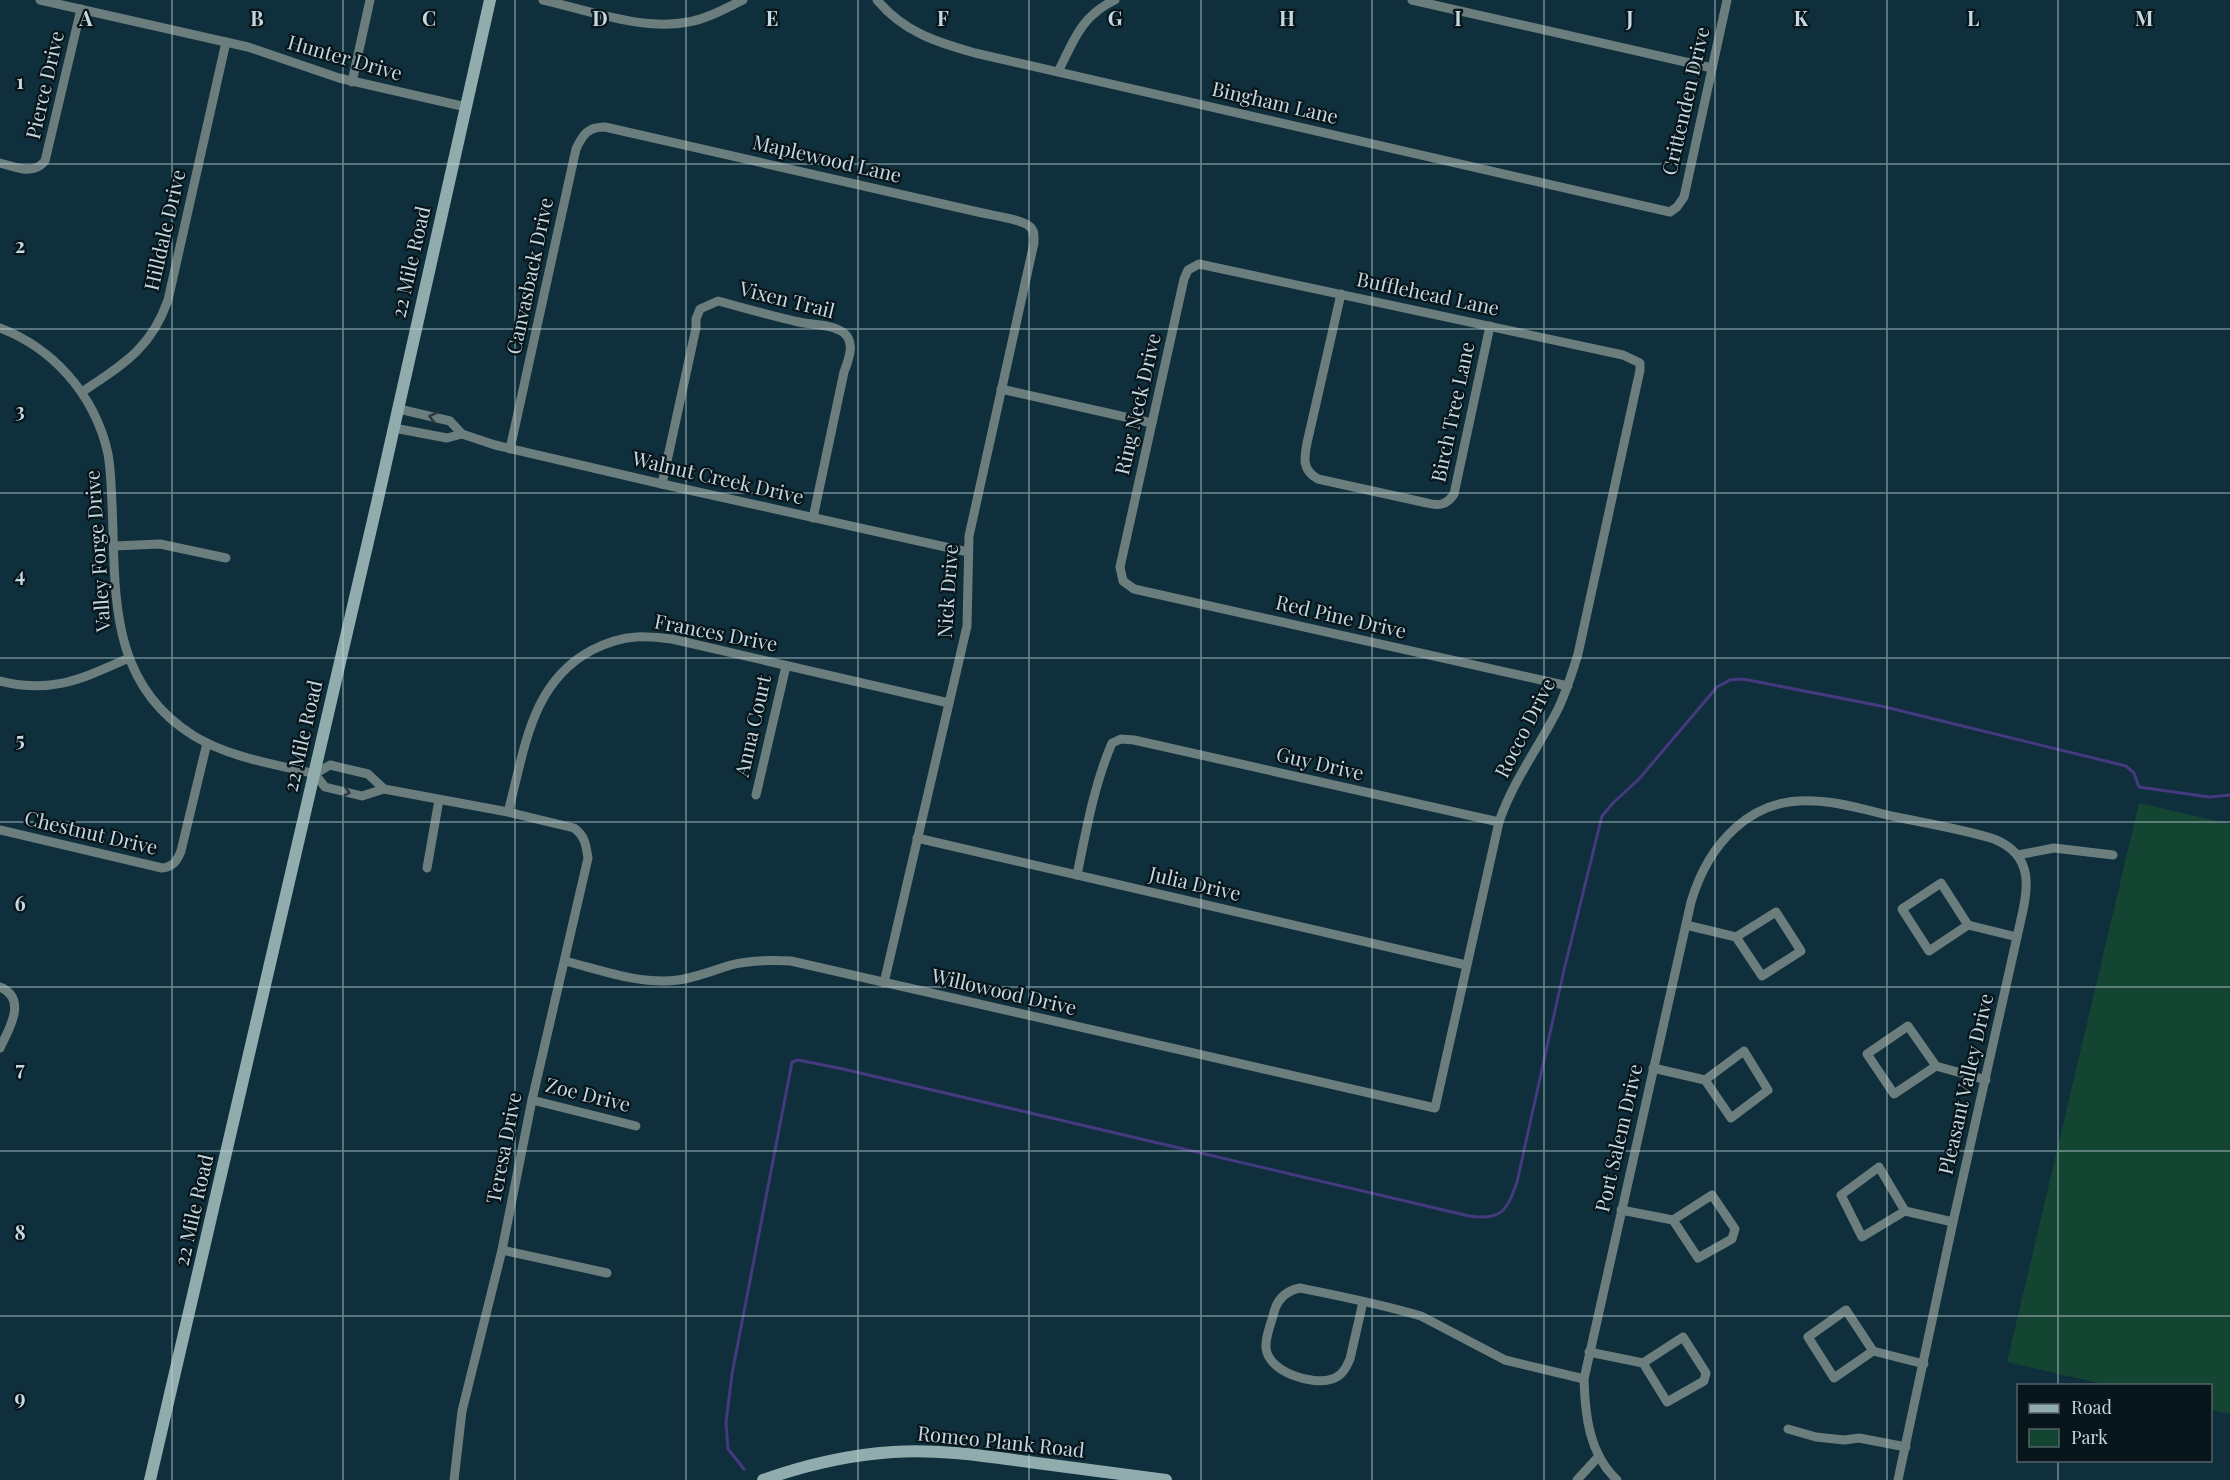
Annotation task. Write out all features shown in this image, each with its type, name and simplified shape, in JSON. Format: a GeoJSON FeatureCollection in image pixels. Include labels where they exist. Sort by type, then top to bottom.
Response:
{"type":"FeatureCollection","features":[{"type":"Feature","properties":{"kind":"street","name":"Hunter Drive"},"geometry":{"type":"LineString","coordinates":[[40,0],[226,42],[352,82],[466,107]]}},
{"type":"Feature","properties":{"kind":"street"},"geometry":{"type":"LineString","coordinates":[[352,82],[370,0]]}},
{"type":"Feature","properties":{"kind":"street","name":"22 Mile Road"},"geometry":{"type":"LineString","coordinates":[[150,1480],[399,409],[490,0]]}},
{"type":"Feature","properties":{"kind":"street"},"geometry":{"type":"LineString","coordinates":[[543,0],[628,20],[667,25],[690,22],[744,0]]}},
{"type":"Feature","properties":{"kind":"street","name":"Bingham Lane"},"geometry":{"type":"LineString","coordinates":[[877,0],[900,22],[934,42],[1655,210],[1670,212],[1677,207]]}},
{"type":"Feature","properties":{"kind":"street"},"geometry":{"type":"LineString","coordinates":[[1058,72],[1080,26],[1102,6],[1115,0]]}},
{"type":"Feature","properties":{"kind":"street"},"geometry":{"type":"LineString","coordinates":[[1412,0],[1712,68]]}},
{"type":"Feature","properties":{"kind":"street","name":"Crittenden Drive"},"geometry":{"type":"LineString","coordinates":[[1677,207],[1684,197],[1727,0]]}},
{"type":"Feature","properties":{"kind":"street","name":"Pierce Drive"},"geometry":{"type":"LineString","coordinates":[[0,163],[25,169],[40,167],[47,153],[81,9]]}},
{"type":"Feature","properties":{"kind":"street","name":"Hilldale Drive"},"geometry":{"type":"LineString","coordinates":[[82,392],[136,354],[147,343],[163,316],[226,42]]}},
{"type":"Feature","properties":{"kind":"street","name":"Maplewood Lane"},"geometry":{"type":"LineString","coordinates":[[605,127],[1021,222],[1028,224],[1034,236]]}},
{"type":"Feature","properties":{"kind":"street","name":"Canvasback Drive"},"geometry":{"type":"LineString","coordinates":[[510,449],[576,149],[588,130],[605,127]]}},
{"type":"Feature","properties":{"kind":"street","name":"Nick Drive"},"geometry":{"type":"LineString","coordinates":[[884,983],[967,626],[969,536],[1034,236]]}},
{"type":"Feature","properties":{"kind":"street","name":"Bufflehead Lane"},"geometry":{"type":"LineString","coordinates":[[1207,264],[1623,355],[1640,363]]}},
{"type":"Feature","properties":{"kind":"street","name":"Ring Neck Drive"},"geometry":{"type":"LineString","coordinates":[[1120,567],[1184,279],[1188,270],[1194,266],[1207,264]]}},
{"type":"Feature","properties":{"kind":"street","name":"Birch Tree Lane"},"geometry":{"type":"LineString","coordinates":[[1341,294],[1306,443],[1307,472],[1318,479],[1434,505],[1447,502],[1457,486],[1490,326]]}},
{"type":"Feature","properties":{"kind":"street","name":"Vixen Trail"},"geometry":{"type":"LineString","coordinates":[[662,484],[696,328],[696,319],[700,309],[718,301],[832,328],[845,334],[850,344],[850,357],[844,372],[813,518]]}},
{"type":"Feature","properties":{"kind":"street","name":"Valley Forge Drive"},"geometry":{"type":"LineString","coordinates":[[0,328],[19,336],[60,366],[82,392],[98,423],[108,455],[117,614],[129,658],[150,695],[164,711],[207,743],[249,759],[315,774],[325,788],[362,796],[384,789],[508,812],[574,828]]}},
{"type":"Feature","properties":{"kind":"street","name":"Rocco Drive"},"geometry":{"type":"LineString","coordinates":[[1435,1108],[1499,822],[1510,796],[1558,709],[1578,654],[1640,363]]}},
{"type":"Feature","properties":{"kind":"street"},"geometry":{"type":"LineString","coordinates":[[1001,389],[1152,423]]}},
{"type":"Feature","properties":{"kind":"street","name":"Walnut Creek Drive"},"geometry":{"type":"LineString","coordinates":[[399,409],[450,421],[462,434],[510,449],[968,552]]}},
{"type":"Feature","properties":{"kind":"street","name":"Walnut Creek Drive"},"geometry":{"type":"LineString","coordinates":[[394,428],[447,438],[462,434]]}},
{"type":"Feature","properties":{"kind":"street"},"geometry":{"type":"LineString","coordinates":[[114,546],[160,544],[226,558]]}},
{"type":"Feature","properties":{"kind":"street","name":"Red Pine Drive"},"geometry":{"type":"LineString","coordinates":[[1120,567],[1123,581],[1134,589],[1568,686]]}},
{"type":"Feature","properties":{"kind":"street","name":"Frances Drive"},"geometry":{"type":"LineString","coordinates":[[508,812],[534,717],[545,693],[561,672],[584,655],[608,642],[636,636],[672,639],[949,703]]}},
{"type":"Feature","properties":{"kind":"street"},"geometry":{"type":"LineString","coordinates":[[0,681],[27,686],[56,685],[76,681],[129,658]]}},
{"type":"Feature","properties":{"kind":"street","name":"Anna Court"},"geometry":{"type":"LineString","coordinates":[[756,795],[786,666]]}},
{"type":"Feature","properties":{"kind":"street","name":"Guy Drive"},"geometry":{"type":"LineString","coordinates":[[1077,875],[1092,802],[1106,756],[1112,743],[1121,740],[1134,740],[1499,822]]}},
{"type":"Feature","properties":{"kind":"street","name":"Chestnut Drive"},"geometry":{"type":"LineString","coordinates":[[0,831],[162,868],[173,865],[181,851],[207,743]]}},
{"type":"Feature","properties":{"kind":"street","name":"Valley Forge Drive"},"geometry":{"type":"LineString","coordinates":[[315,774],[330,765],[368,774],[384,789]]}},
{"type":"Feature","properties":{"kind":"street"},"geometry":{"type":"LineString","coordinates":[[427,868],[439,800]]}},
{"type":"Feature","properties":{"kind":"street","name":"Port Salem Drive"},"geometry":{"type":"LineString","coordinates":[[1617,1480],[1599,1456],[1586,1423],[1584,1379],[1695,887],[1707,861],[1723,840],[1740,824],[1770,807],[1795,801],[1815,801],[1866,810],[1985,836],[2004,843],[2018,855]]}},
{"type":"Feature","properties":{"kind":"street","name":"Teresa Drive"},"geometry":{"type":"LineString","coordinates":[[454,1480],[462,1411],[502,1250],[532,1100],[588,858],[581,834],[574,828]]}},
{"type":"Feature","properties":{"kind":"street","name":"Julia Drive"},"geometry":{"type":"LineString","coordinates":[[917,838],[1466,965]]}},
{"type":"Feature","properties":{"kind":"street"},"geometry":{"type":"LineString","coordinates":[[2018,855],[2054,848],[2113,855]]}},
{"type":"Feature","properties":{"kind":"street","name":"Pleasant Valley Drive"},"geometry":{"type":"LineString","coordinates":[[1898,1480],[2027,888],[2026,871],[2018,855]]}},
{"type":"Feature","properties":{"kind":"street"},"geometry":{"type":"LineString","coordinates":[[1968,925],[1929,951],[1902,909],[1941,883],[1968,925],[2017,937]]}},
{"type":"Feature","properties":{"kind":"street"},"geometry":{"type":"LineString","coordinates":[[1686,925],[1736,937],[1762,976],[1801,951],[1776,912],[1736,937]]}},
{"type":"Feature","properties":{"kind":"street","name":"Willowood Drive"},"geometry":{"type":"LineString","coordinates":[[565,961],[627,977],[655,980],[678,980],[734,964],[769,960],[790,961],[1435,1108]]}},
{"type":"Feature","properties":{"kind":"street"},"geometry":{"type":"LineString","coordinates":[[0,987],[14,1000],[15,1010],[0,1048]]}},
{"type":"Feature","properties":{"kind":"street"},"geometry":{"type":"LineString","coordinates":[[1936,1066],[1894,1094],[1868,1054],[1908,1026],[1936,1066],[1986,1080]]}},
{"type":"Feature","properties":{"kind":"street"},"geometry":{"type":"LineString","coordinates":[[1653,1068],[1705,1080],[1731,1118],[1768,1090],[1744,1051],[1705,1080]]}},
{"type":"Feature","properties":{"kind":"street","name":"Zoe Drive"},"geometry":{"type":"LineString","coordinates":[[532,1100],[636,1126]]}},
{"type":"Feature","properties":{"kind":"street"},"geometry":{"type":"LineString","coordinates":[[1905,1211],[1879,1167],[1841,1195],[1862,1237],[1905,1211],[1953,1222]]}},
{"type":"Feature","properties":{"kind":"street"},"geometry":{"type":"LineString","coordinates":[[1621,1210],[1673,1220],[1712,1195],[1735,1229],[1732,1239],[1698,1258],[1673,1220]]}},
{"type":"Feature","properties":{"kind":"street"},"geometry":{"type":"LineString","coordinates":[[502,1250],[607,1273]]}},
{"type":"Feature","properties":{"kind":"street"},"geometry":{"type":"LineString","coordinates":[[1364,1302],[1347,1367],[1340,1376],[1321,1381],[1287,1374],[1271,1362],[1266,1349],[1267,1339],[1278,1301],[1290,1291],[1300,1288],[1364,1302],[1420,1316],[1505,1360],[1584,1379]]}},
{"type":"Feature","properties":{"kind":"street"},"geometry":{"type":"LineString","coordinates":[[1873,1351],[1834,1378],[1808,1336],[1846,1310],[1873,1351],[1924,1364]]}},
{"type":"Feature","properties":{"kind":"street"},"geometry":{"type":"LineString","coordinates":[[1589,1352],[1643,1363],[1683,1336],[1706,1373],[1704,1381],[1667,1402],[1643,1363]]}},
{"type":"Feature","properties":{"kind":"street"},"geometry":{"type":"LineString","coordinates":[[1788,1429],[1816,1437],[1844,1440],[1859,1438],[1906,1446]]}},
{"type":"Feature","properties":{"kind":"street","name":"Romeo Plank Road"},"geometry":{"type":"LineString","coordinates":[[763,1480],[807,1466],[844,1458],[919,1451],[986,1456],[1166,1480]]}},
{"type":"Feature","properties":{"kind":"street"},"geometry":{"type":"LineString","coordinates":[[1577,1480],[1599,1456]]}},
{"type":"Feature","properties":{"kind":"street"},"geometry":{"type":"LineString","coordinates":[[1601,1480],[1609,1472]]}},
{"type":"Feature","properties":{"kind":"green space"},"geometry":{"type":"Polygon","coordinates":[[[2139,803],[2230,824],[2230,1414],[2212,1410],[2212,1384],[2103,1384],[2007,1362],[2139,803]]]}},
{"type":"Feature","properties":{"kind":"waterway"},"geometry":{"type":"LineString","coordinates":[[744,1469],[728,1449],[726,1423],[732,1374],[792,1062],[798,1060],[843,1069],[1469,1216],[1489,1217],[1502,1211],[1510,1200],[1517,1182],[1564,970],[1602,816],[1639,779],[1717,687],[1730,680],[1743,679],[1881,706],[2126,766],[2134,773],[2139,787],[2209,797],[2230,795]]}}]}
